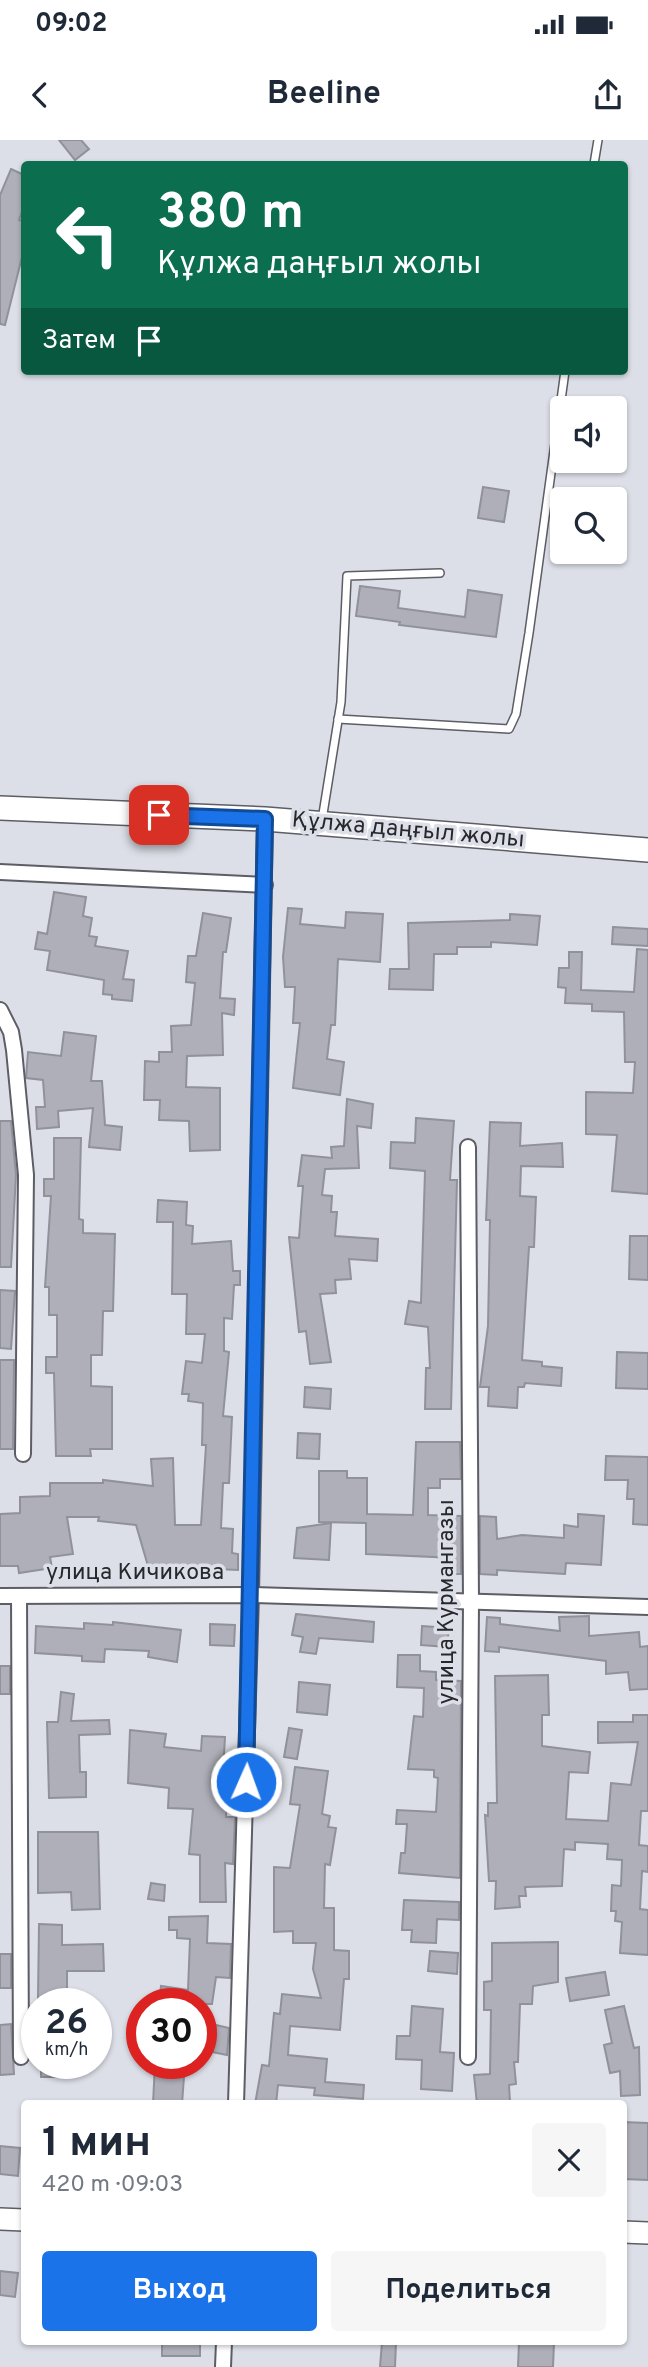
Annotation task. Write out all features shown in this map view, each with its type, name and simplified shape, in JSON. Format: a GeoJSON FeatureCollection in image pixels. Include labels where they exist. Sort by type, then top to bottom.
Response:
{"type":"FeatureCollection","features":[{"type":"Feature","properties":{"kind":"main road","name":"Құлжа даңғыл жолы"},"geometry":{"type":"LineString","coordinates":[[0,808],[265,819],[648,850]]}},
{"type":"Feature","properties":{"kind":"street"},"geometry":{"type":"LineString","coordinates":[[236,2100],[251,1595],[265,819]]}},
{"type":"Feature","properties":{"kind":"street"},"geometry":{"type":"LineString","coordinates":[[0,872],[265,885]]}},
{"type":"Feature","properties":{"kind":"street"},"geometry":{"type":"LineString","coordinates":[[0,1010],[11,1032],[14,1050],[26,1175],[23,1454]]}},
{"type":"Feature","properties":{"kind":"street","name":"улица Курмангазы"},"geometry":{"type":"LineString","coordinates":[[468,1147],[471,1601],[468,2057]]}},
{"type":"Feature","properties":{"kind":"street","name":"улица Кичикова"},"geometry":{"type":"LineString","coordinates":[[0,1596],[251,1595],[648,1607]]}},
{"type":"Feature","properties":{"kind":"street"},"geometry":{"type":"LineString","coordinates":[[19,1596],[21,2057]]}},
{"type":"Feature","properties":{"kind":"street"},"geometry":{"type":"LineString","coordinates":[[0,2219],[21,2220]]}},
{"type":"Feature","properties":{"kind":"street"},"geometry":{"type":"LineString","coordinates":[[627,2232],[648,2233]]}},
{"type":"Feature","properties":{"kind":"street"},"geometry":{"type":"LineString","coordinates":[[223,2367],[224,2345]]}},
{"type":"Feature","properties":{"kind":"lane"},"geometry":{"type":"LineString","coordinates":[[594,161],[598,140]]}},
{"type":"Feature","properties":{"kind":"lane"},"geometry":{"type":"LineString","coordinates":[[338,719],[509,729],[516,713],[529,633],[564,375]]}},
{"type":"Feature","properties":{"kind":"lane"},"geometry":{"type":"LineString","coordinates":[[322,824],[338,719],[346,633],[347,576],[440,573]]}},
{"type":"Feature","properties":{"kind":"building"},"geometry":{"type":"Polygon","coordinates":[[[59,140],[81,140],[89,149],[75,160],[59,140]]]}},
{"type":"Feature","properties":{"kind":"building"},"geometry":{"type":"Polygon","coordinates":[[[11,169],[21,174],[21,261],[5,325],[0,324],[0,195],[11,169]]]}},
{"type":"Feature","properties":{"kind":"building"},"geometry":{"type":"Polygon","coordinates":[[[483,487],[509,491],[504,522],[478,518],[483,487]]]}},
{"type":"Feature","properties":{"kind":"building"},"geometry":{"type":"Polygon","coordinates":[[[360,586],[400,591],[398,608],[465,617],[468,590],[502,595],[496,637],[399,625],[400,622],[356,616],[360,586]]]}},
{"type":"Feature","properties":{"kind":"building"},"geometry":{"type":"Polygon","coordinates":[[[54,892],[86,897],[83,916],[92,918],[89,936],[97,937],[95,946],[128,951],[123,979],[134,980],[132,1001],[112,999],[112,995],[103,994],[104,980],[47,970],[50,951],[35,949],[38,932],[47,934],[54,892]]]}},
{"type":"Feature","properties":{"kind":"building"},"geometry":{"type":"Polygon","coordinates":[[[288,908],[302,909],[300,924],[345,928],[346,912],[383,914],[380,962],[338,959],[335,1025],[331,1025],[327,1059],[344,1062],[340,1095],[293,1088],[300,1023],[293,1023],[295,987],[285,987],[283,957],[288,908]]]}},
{"type":"Feature","properties":{"kind":"building"},"geometry":{"type":"Polygon","coordinates":[[[203,913],[231,918],[226,952],[223,952],[220,998],[235,999],[234,1015],[222,1013],[223,1055],[187,1056],[186,1087],[220,1088],[220,1150],[190,1151],[189,1121],[159,1120],[160,1100],[144,1100],[145,1061],[159,1062],[159,1052],[172,1052],[171,1026],[191,1025],[195,983],[186,982],[188,956],[196,956],[203,913]]]}},
{"type":"Feature","properties":{"kind":"building"},"geometry":{"type":"Polygon","coordinates":[[[510,914],[540,916],[537,945],[491,942],[491,947],[457,947],[457,954],[434,954],[433,990],[389,989],[390,969],[409,969],[408,923],[510,920],[510,914]]]}},
{"type":"Feature","properties":{"kind":"building"},"geometry":{"type":"Polygon","coordinates":[[[613,927],[648,929],[648,946],[612,944],[613,927]]]}},
{"type":"Feature","properties":{"kind":"building"},"geometry":{"type":"Polygon","coordinates":[[[637,949],[648,950],[648,1194],[612,1191],[617,1135],[586,1134],[586,1092],[633,1093],[635,1062],[625,1062],[624,1012],[592,1011],[592,1004],[565,1003],[566,988],[558,987],[559,968],[569,968],[569,952],[582,952],[581,990],[634,992],[637,949]]]}},
{"type":"Feature","properties":{"kind":"building"},"geometry":{"type":"Polygon","coordinates":[[[64,1032],[96,1036],[91,1081],[102,1081],[105,1125],[122,1127],[120,1150],[89,1147],[93,1108],[58,1111],[59,1127],[37,1129],[36,1107],[45,1107],[43,1080],[26,1078],[28,1052],[61,1056],[64,1032]]]}},
{"type":"Feature","properties":{"kind":"building"},"geometry":{"type":"Polygon","coordinates":[[[347,1099],[373,1104],[371,1128],[357,1126],[359,1168],[325,1169],[322,1195],[332,1196],[331,1212],[337,1212],[335,1236],[378,1239],[377,1261],[349,1259],[351,1279],[335,1280],[336,1293],[320,1294],[331,1362],[310,1364],[306,1331],[299,1332],[289,1237],[299,1238],[303,1186],[298,1186],[302,1155],[332,1158],[331,1147],[344,1146],[347,1099]]]}},
{"type":"Feature","properties":{"kind":"building"},"geometry":{"type":"Polygon","coordinates":[[[416,1118],[454,1121],[450,1180],[457,1180],[451,1409],[425,1409],[426,1368],[430,1368],[428,1327],[405,1324],[409,1301],[421,1303],[425,1171],[390,1168],[391,1142],[415,1143],[416,1118]]]}},
{"type":"Feature","properties":{"kind":"building"},"geometry":{"type":"Polygon","coordinates":[[[0,1121],[11,1121],[16,1175],[11,1267],[0,1267],[0,1121]]]}},
{"type":"Feature","properties":{"kind":"building"},"geometry":{"type":"Polygon","coordinates":[[[490,1122],[521,1123],[520,1146],[562,1143],[563,1167],[521,1166],[520,1196],[536,1197],[534,1247],[529,1247],[522,1360],[562,1368],[561,1386],[525,1383],[524,1387],[518,1387],[517,1408],[488,1406],[489,1387],[480,1387],[488,1326],[490,1220],[486,1220],[490,1122]]]}},
{"type":"Feature","properties":{"kind":"building"},"geometry":{"type":"Polygon","coordinates":[[[54,1138],[81,1138],[79,1219],[83,1220],[83,1233],[115,1234],[113,1311],[103,1311],[102,1355],[91,1355],[91,1386],[112,1387],[112,1449],[90,1449],[91,1456],[56,1456],[54,1373],[46,1373],[46,1357],[57,1357],[57,1315],[49,1315],[49,1287],[45,1287],[51,1196],[44,1196],[44,1179],[54,1179],[54,1138]]]}},
{"type":"Feature","properties":{"kind":"building"},"geometry":{"type":"Polygon","coordinates":[[[158,1200],[187,1202],[186,1225],[193,1226],[192,1244],[231,1241],[233,1271],[240,1271],[240,1285],[234,1285],[232,1319],[224,1318],[224,1351],[229,1352],[223,1416],[232,1417],[229,1483],[223,1483],[221,1528],[233,1529],[232,1553],[238,1554],[238,1570],[148,1566],[136,1525],[98,1521],[99,1517],[67,1517],[73,1554],[50,1557],[52,1568],[19,1573],[18,1566],[0,1566],[0,1514],[20,1513],[20,1497],[50,1496],[50,1483],[103,1483],[103,1480],[153,1486],[151,1459],[173,1458],[175,1525],[201,1525],[206,1445],[202,1445],[203,1403],[188,1401],[189,1394],[182,1394],[186,1361],[202,1363],[205,1334],[186,1334],[187,1294],[172,1294],[173,1222],[157,1222],[158,1200]]]}},
{"type":"Feature","properties":{"kind":"building"},"geometry":{"type":"Polygon","coordinates":[[[630,1236],[648,1236],[648,1280],[629,1279],[630,1236]]]}},
{"type":"Feature","properties":{"kind":"building"},"geometry":{"type":"Polygon","coordinates":[[[0,1290],[15,1291],[11,1349],[0,1348],[0,1290]]]}},
{"type":"Feature","properties":{"kind":"building"},"geometry":{"type":"Polygon","coordinates":[[[617,1352],[648,1353],[648,1389],[616,1388],[617,1352]]]}},
{"type":"Feature","properties":{"kind":"building"},"geometry":{"type":"Polygon","coordinates":[[[0,1360],[14,1360],[13,1449],[0,1449],[0,1360]]]}},
{"type":"Feature","properties":{"kind":"building"},"geometry":{"type":"Polygon","coordinates":[[[305,1387],[331,1389],[330,1409],[304,1407],[305,1387]]]}},
{"type":"Feature","properties":{"kind":"building"},"geometry":{"type":"Polygon","coordinates":[[[298,1433],[320,1434],[319,1459],[297,1458],[298,1433]]]}},
{"type":"Feature","properties":{"kind":"building"},"geometry":{"type":"Polygon","coordinates":[[[416,1442],[460,1442],[461,1479],[440,1479],[440,1488],[428,1488],[428,1515],[461,1516],[461,1574],[454,1574],[455,1558],[366,1554],[366,1523],[319,1522],[319,1471],[347,1471],[347,1478],[367,1478],[367,1514],[413,1515],[416,1442]]]}},
{"type":"Feature","properties":{"kind":"building"},"geometry":{"type":"Polygon","coordinates":[[[606,1456],[648,1457],[648,1525],[633,1524],[634,1499],[627,1499],[628,1480],[605,1480],[606,1456]]]}},
{"type":"Feature","properties":{"kind":"building"},"geometry":{"type":"Polygon","coordinates":[[[578,1514],[604,1516],[601,1565],[566,1563],[565,1574],[497,1570],[497,1575],[480,1574],[480,1516],[496,1517],[497,1539],[522,1535],[564,1538],[564,1525],[578,1527],[578,1514]]]}},
{"type":"Feature","properties":{"kind":"building"},"geometry":{"type":"Polygon","coordinates":[[[331,1523],[329,1560],[294,1558],[297,1528],[331,1523]]]}},
{"type":"Feature","properties":{"kind":"building"},"geometry":{"type":"Polygon","coordinates":[[[296,1614],[374,1622],[373,1642],[319,1638],[316,1654],[300,1652],[303,1637],[292,1635],[296,1614]]]}},
{"type":"Feature","properties":{"kind":"building"},"geometry":{"type":"Polygon","coordinates":[[[589,1616],[589,1636],[639,1632],[640,1647],[648,1646],[648,1689],[630,1690],[628,1672],[606,1674],[606,1661],[499,1647],[499,1652],[485,1651],[487,1617],[500,1618],[500,1624],[560,1631],[559,1617],[589,1616]]]}},
{"type":"Feature","properties":{"kind":"building"},"geometry":{"type":"Polygon","coordinates":[[[113,1622],[181,1630],[177,1662],[148,1657],[149,1651],[105,1649],[104,1662],[82,1661],[82,1656],[35,1653],[36,1626],[84,1629],[84,1623],[113,1625],[113,1622]]]}},
{"type":"Feature","properties":{"kind":"building"},"geometry":{"type":"Polygon","coordinates":[[[210,1624],[235,1625],[234,1646],[210,1645],[210,1624]]]}},
{"type":"Feature","properties":{"kind":"building"},"geometry":{"type":"Polygon","coordinates":[[[422,1626],[449,1628],[447,1647],[421,1645],[422,1626]]]}},
{"type":"Feature","properties":{"kind":"building"},"geometry":{"type":"Polygon","coordinates":[[[398,1655],[420,1655],[420,1671],[436,1672],[436,1680],[461,1681],[460,1878],[399,1873],[401,1853],[405,1853],[407,1824],[396,1824],[397,1810],[436,1812],[438,1778],[434,1777],[434,1770],[408,1769],[414,1716],[423,1717],[424,1688],[397,1687],[398,1655]]]}},
{"type":"Feature","properties":{"kind":"building"},"geometry":{"type":"Polygon","coordinates":[[[0,1666],[10,1666],[10,1694],[0,1694],[0,1666]]]}},
{"type":"Feature","properties":{"kind":"building"},"geometry":{"type":"Polygon","coordinates":[[[548,1675],[549,1715],[542,1715],[542,1746],[590,1752],[588,1773],[569,1772],[566,1819],[608,1821],[611,1783],[631,1785],[638,1742],[598,1743],[598,1722],[633,1722],[633,1715],[648,1715],[648,1811],[641,1811],[639,1845],[648,1846],[648,1872],[642,1871],[640,1909],[648,1910],[648,1955],[620,1953],[622,1922],[615,1921],[616,1911],[611,1911],[612,1885],[621,1886],[622,1860],[607,1859],[608,1844],[575,1842],[575,1850],[564,1849],[562,1886],[525,1887],[526,1896],[519,1896],[520,1907],[495,1909],[496,1881],[489,1881],[485,1815],[488,1816],[488,1803],[497,1803],[495,1676],[548,1675]]]}},
{"type":"Feature","properties":{"kind":"building"},"geometry":{"type":"Polygon","coordinates":[[[299,1682],[330,1685],[327,1715],[297,1712],[299,1682]]]}},
{"type":"Feature","properties":{"kind":"building"},"geometry":{"type":"Polygon","coordinates":[[[61,1692],[74,1694],[71,1721],[109,1720],[110,1734],[79,1735],[80,1772],[86,1772],[86,1797],[49,1798],[47,1722],[58,1722],[61,1692]]]}},
{"type":"Feature","properties":{"kind":"building"},"geometry":{"type":"Polygon","coordinates":[[[289,1728],[302,1730],[297,1759],[284,1757],[289,1728]]]}},
{"type":"Feature","properties":{"kind":"building"},"geometry":{"type":"Polygon","coordinates":[[[130,1730],[166,1734],[164,1747],[201,1751],[202,1736],[225,1737],[222,1790],[227,1790],[226,1817],[235,1817],[233,1864],[225,1863],[226,1902],[200,1902],[200,1855],[189,1854],[193,1809],[168,1808],[169,1788],[128,1783],[130,1730]]]}},
{"type":"Feature","properties":{"kind":"building"},"geometry":{"type":"Polygon","coordinates":[[[295,1767],[328,1771],[322,1814],[330,1816],[328,1827],[336,1828],[330,1865],[325,1864],[324,1908],[334,1908],[334,1950],[349,1951],[349,1979],[344,1979],[340,2030],[290,2026],[288,2055],[327,2059],[325,2082],[364,2085],[363,2099],[314,2095],[315,2088],[278,2085],[276,2100],[256,2100],[262,2065],[269,2066],[274,2013],[280,2014],[282,1994],[321,1998],[313,1969],[316,1943],[293,1943],[293,1931],[274,1932],[274,1867],[290,1868],[300,1805],[290,1804],[295,1767]]]}},
{"type":"Feature","properties":{"kind":"building"},"geometry":{"type":"Polygon","coordinates":[[[38,1832],[98,1832],[100,1909],[72,1910],[71,1892],[38,1893],[38,1832]]]}},
{"type":"Feature","properties":{"kind":"building"},"geometry":{"type":"Polygon","coordinates":[[[151,1883],[165,1885],[164,1901],[148,1899],[151,1883]]]}},
{"type":"Feature","properties":{"kind":"building"},"geometry":{"type":"Polygon","coordinates":[[[404,1900],[459,1902],[459,1920],[437,1919],[436,1943],[411,1942],[412,1930],[402,1930],[404,1900]]]}},
{"type":"Feature","properties":{"kind":"building"},"geometry":{"type":"Polygon","coordinates":[[[208,1916],[207,1943],[231,1944],[230,1978],[216,1977],[214,1988],[188,1988],[190,1939],[177,1938],[177,1930],[169,1930],[169,1917],[208,1916]]]}},
{"type":"Feature","properties":{"kind":"building"},"geometry":{"type":"Polygon","coordinates":[[[39,1924],[62,1925],[62,1945],[103,1944],[104,1971],[67,1971],[67,1988],[38,1988],[39,1924]]]}},
{"type":"Feature","properties":{"kind":"building"},"geometry":{"type":"Polygon","coordinates":[[[558,1942],[558,1982],[533,1986],[532,2004],[520,2004],[518,2062],[514,2062],[516,2084],[509,2085],[510,2100],[477,2100],[474,2075],[490,2074],[491,2010],[484,2010],[484,1982],[492,1981],[492,1943],[558,1942]]]}},
{"type":"Feature","properties":{"kind":"building"},"geometry":{"type":"Polygon","coordinates":[[[430,1951],[458,1953],[457,1974],[428,1971],[430,1951]]]}},
{"type":"Feature","properties":{"kind":"building"},"geometry":{"type":"Polygon","coordinates":[[[0,1954],[11,1954],[11,1988],[0,1988],[0,1954]]]}},
{"type":"Feature","properties":{"kind":"building"},"geometry":{"type":"Polygon","coordinates":[[[605,1972],[609,1995],[570,2001],[566,1978],[605,1972]]]}},
{"type":"Feature","properties":{"kind":"building"},"geometry":{"type":"Polygon","coordinates":[[[412,2006],[443,2009],[440,2052],[454,2053],[452,2091],[421,2089],[422,2060],[396,2059],[397,2036],[410,2036],[412,2006]]]}},
{"type":"Feature","properties":{"kind":"building"},"geometry":{"type":"Polygon","coordinates":[[[624,2006],[634,2048],[639,2047],[640,2095],[621,2096],[620,2071],[610,2073],[604,2045],[612,2043],[605,2010],[624,2006]]]}},
{"type":"Feature","properties":{"kind":"building"},"geometry":{"type":"Polygon","coordinates":[[[11,2024],[14,2074],[0,2075],[0,2025],[11,2024]]]}},
{"type":"Feature","properties":{"kind":"building"},"geometry":{"type":"Polygon","coordinates":[[[217,2025],[229,2028],[227,2055],[217,2053],[217,2025]]]}},
{"type":"Feature","properties":{"kind":"building"},"geometry":{"type":"Polygon","coordinates":[[[154,2079],[184,2079],[182,2100],[153,2100],[154,2079]]]}},
{"type":"Feature","properties":{"kind":"building"},"geometry":{"type":"Polygon","coordinates":[[[627,2122],[648,2123],[648,2180],[627,2179],[627,2122]]]}},
{"type":"Feature","properties":{"kind":"building"},"geometry":{"type":"Polygon","coordinates":[[[0,2146],[20,2148],[18,2176],[0,2174],[0,2146]]]}},
{"type":"Feature","properties":{"kind":"building"},"geometry":{"type":"Polygon","coordinates":[[[0,2271],[18,2273],[15,2297],[0,2295],[0,2271]]]}},
{"type":"Feature","properties":{"kind":"building"},"geometry":{"type":"Polygon","coordinates":[[[162,2345],[200,2345],[200,2356],[162,2356],[162,2345]]]}},
{"type":"Feature","properties":{"kind":"building"},"geometry":{"type":"Polygon","coordinates":[[[382,2345],[396,2345],[395,2367],[380,2367],[382,2345]]]}},
{"type":"Feature","properties":{"kind":"building"},"geometry":{"type":"Polygon","coordinates":[[[519,2345],[554,2345],[553,2367],[518,2367],[519,2345]]]}},
{"type":"Feature","properties":{"kind":"route"},"geometry":{"type":"LineString","coordinates":[[159,815],[265,819],[246,1782]]}}]}
